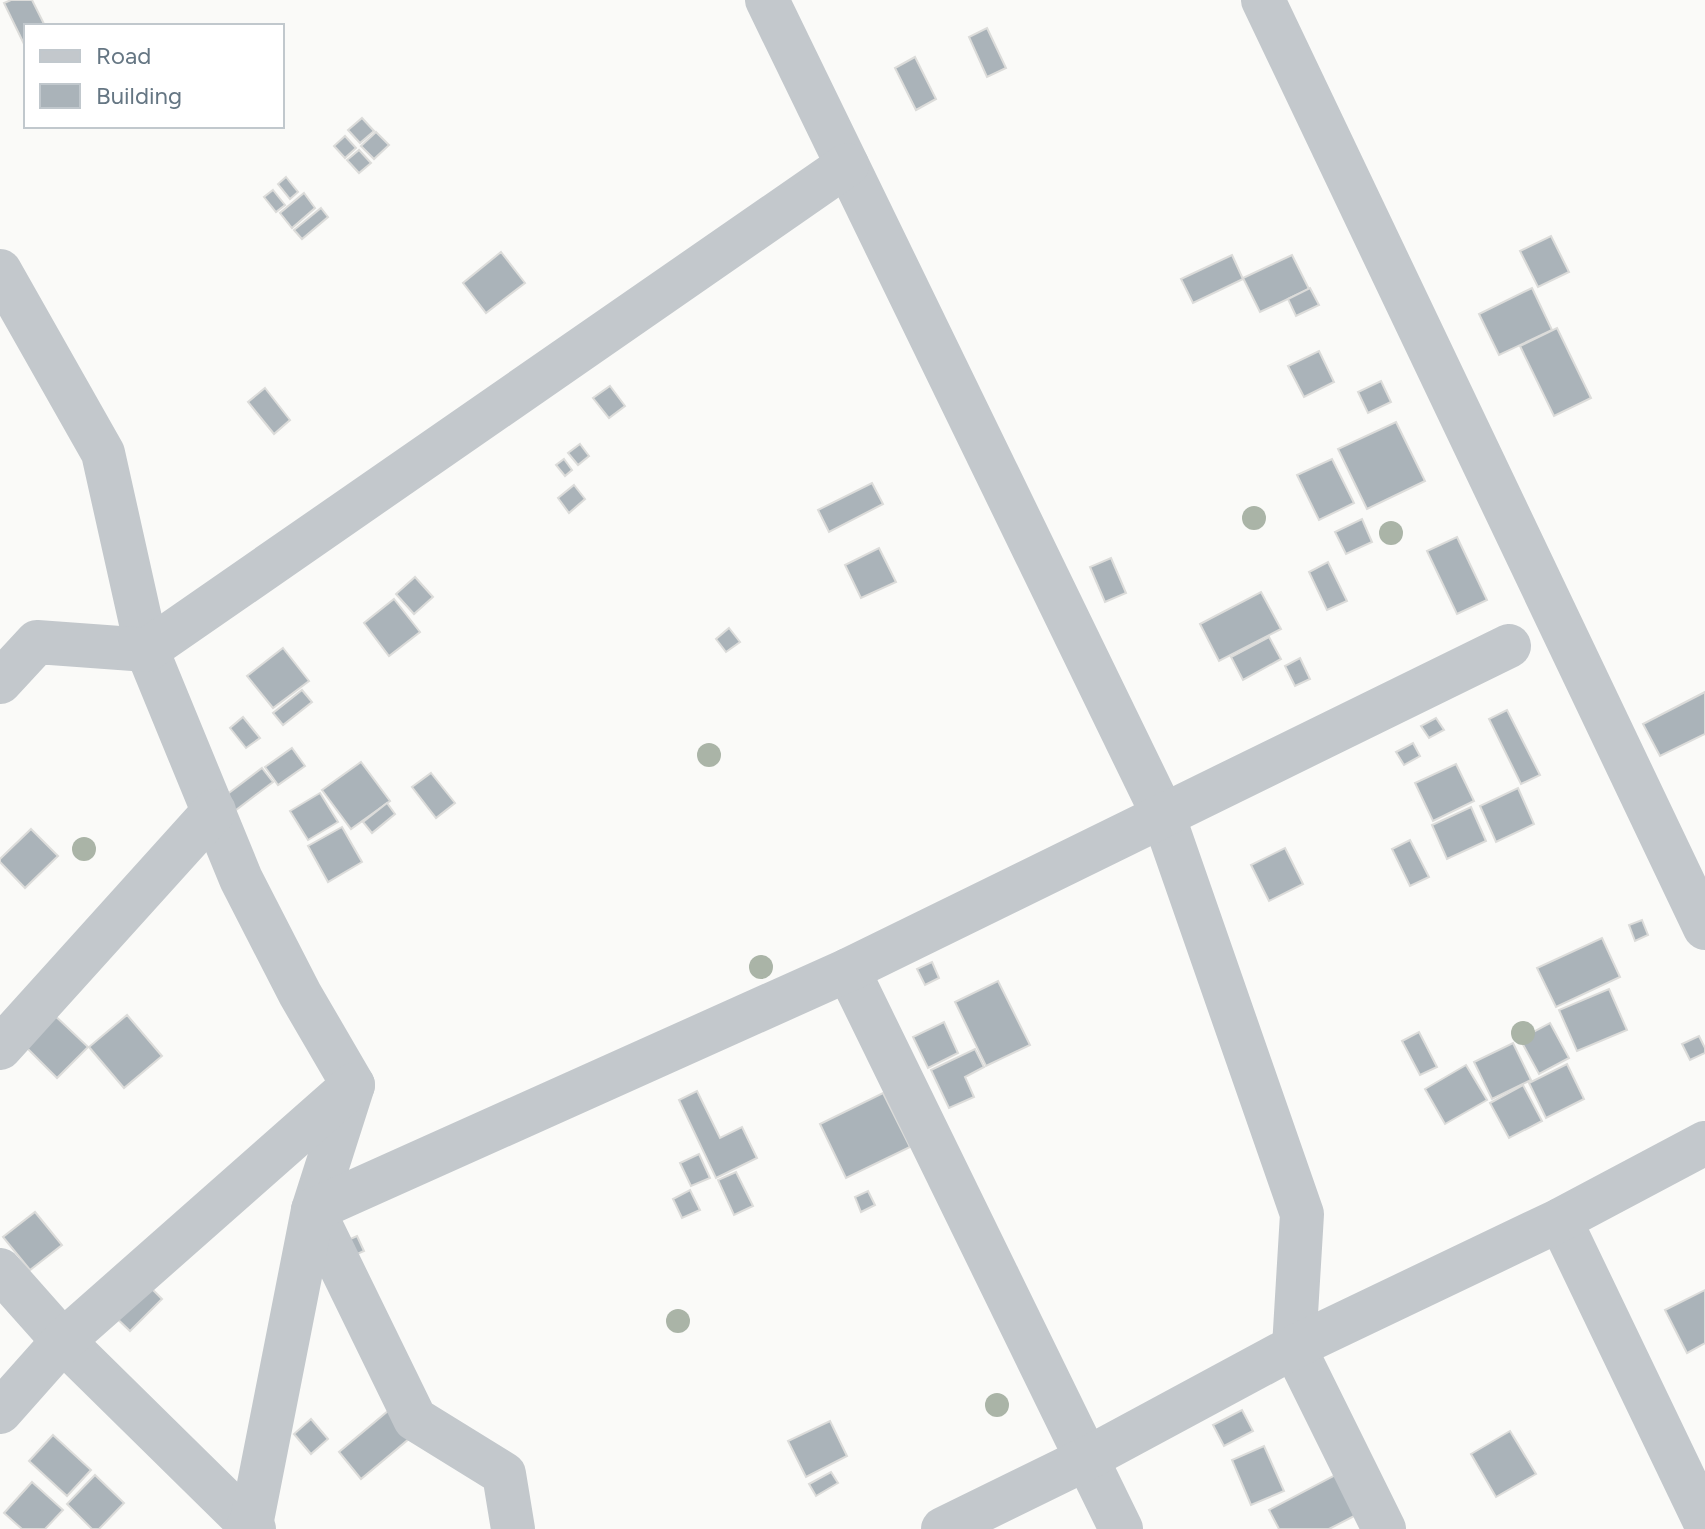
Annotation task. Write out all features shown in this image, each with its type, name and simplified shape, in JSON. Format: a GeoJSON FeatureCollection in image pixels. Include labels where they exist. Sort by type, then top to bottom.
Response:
{"type":"FeatureCollection","features":[{"type":"Feature","properties":{"kind":"street"},"geometry":{"type":"LineString","coordinates":[[767,0],[1163,815],[1302,1214],[1294,1347],[1384,1529]]}},
{"type":"Feature","properties":{"kind":"street"},"geometry":{"type":"LineString","coordinates":[[1263,0],[1705,928]]}},
{"type":"Feature","properties":{"kind":"street"},"geometry":{"type":"LineString","coordinates":[[0,682],[37,642],[147,650],[847,165]]}},
{"type":"Feature","properties":{"kind":"street"},"geometry":{"type":"LineString","coordinates":[[0,271],[103,453],[147,650],[241,879],[300,994],[353,1085],[313,1210],[251,1528]]}},
{"type":"Feature","properties":{"kind":"street"},"geometry":{"type":"LineString","coordinates":[[313,1210],[848,970],[1509,646]]}},
{"type":"Feature","properties":{"kind":"street"},"geometry":{"type":"LineString","coordinates":[[0,1048],[214,811]]}},
{"type":"Feature","properties":{"kind":"street"},"geometry":{"type":"LineString","coordinates":[[848,970],[1121,1529]]}},
{"type":"Feature","properties":{"kind":"street"},"geometry":{"type":"LineString","coordinates":[[0,1412],[63,1341],[353,1085]]}},
{"type":"Feature","properties":{"kind":"street"},"geometry":{"type":"LineString","coordinates":[[943,1529],[1086,1459],[1294,1347],[1560,1220],[1705,1143]]}},
{"type":"Feature","properties":{"kind":"street"},"geometry":{"type":"LineString","coordinates":[[313,1210],[415,1419],[504,1474],[513,1529]]}},
{"type":"Feature","properties":{"kind":"street"},"geometry":{"type":"LineString","coordinates":[[1560,1220],[1705,1522]]}},
{"type":"Feature","properties":{"kind":"street"},"geometry":{"type":"LineString","coordinates":[[0,1270],[63,1341],[251,1528]]}},
{"type":"Feature","properties":{"kind":"building"},"geometry":{"type":"Polygon","coordinates":[[[32,0],[44,24],[24,24],[24,44],[4,3],[32,0]]]}},
{"type":"Feature","properties":{"kind":"building"},"geometry":{"type":"Polygon","coordinates":[[[987,28],[1006,68],[987,77],[969,37],[987,28]]]}},
{"type":"Feature","properties":{"kind":"building"},"geometry":{"type":"Polygon","coordinates":[[[915,57],[936,99],[916,110],[895,68],[915,57]]]}},
{"type":"Feature","properties":{"kind":"building"},"geometry":{"type":"Polygon","coordinates":[[[362,118],[374,131],[360,143],[348,130],[362,118]]]}},
{"type":"Feature","properties":{"kind":"building"},"geometry":{"type":"Polygon","coordinates":[[[376,132],[389,145],[374,159],[361,146],[376,132]]]}},
{"type":"Feature","properties":{"kind":"building"},"geometry":{"type":"Polygon","coordinates":[[[345,136],[356,148],[345,158],[334,146],[345,136]]]}},
{"type":"Feature","properties":{"kind":"building"},"geometry":{"type":"Polygon","coordinates":[[[359,150],[371,163],[359,173],[347,160],[359,150]]]}},
{"type":"Feature","properties":{"kind":"building"},"geometry":{"type":"Polygon","coordinates":[[[286,177],[298,192],[290,199],[278,184],[286,177]]]}},
{"type":"Feature","properties":{"kind":"building"},"geometry":{"type":"Polygon","coordinates":[[[273,190],[285,205],[276,212],[264,197],[273,190]]]}},
{"type":"Feature","properties":{"kind":"building"},"geometry":{"type":"Polygon","coordinates":[[[304,193],[315,208],[292,228],[280,213],[304,193]]]}},
{"type":"Feature","properties":{"kind":"building"},"geometry":{"type":"Polygon","coordinates":[[[321,208],[328,217],[302,239],[294,230],[321,208]]]}},
{"type":"Feature","properties":{"kind":"building"},"geometry":{"type":"Polygon","coordinates":[[[1551,236],[1569,272],[1538,287],[1520,251],[1551,236]]]}},
{"type":"Feature","properties":{"kind":"building"},"geometry":{"type":"Polygon","coordinates":[[[501,252],[525,283],[486,313],[463,283],[501,252]]]}},
{"type":"Feature","properties":{"kind":"building"},"geometry":{"type":"Polygon","coordinates":[[[1232,255],[1243,279],[1193,303],[1181,279],[1232,255]]]}},
{"type":"Feature","properties":{"kind":"building"},"geometry":{"type":"Polygon","coordinates":[[[1292,255],[1309,289],[1260,312],[1243,278],[1292,255]]]}},
{"type":"Feature","properties":{"kind":"building"},"geometry":{"type":"Polygon","coordinates":[[[1310,288],[1319,305],[1296,316],[1288,299],[1310,288]]]}},
{"type":"Feature","properties":{"kind":"building"},"geometry":{"type":"Polygon","coordinates":[[[1532,288],[1552,330],[1499,355],[1479,314],[1532,288]]]}},
{"type":"Feature","properties":{"kind":"building"},"geometry":{"type":"Polygon","coordinates":[[[1557,328],[1591,398],[1554,416],[1520,346],[1557,328]]]}},
{"type":"Feature","properties":{"kind":"building"},"geometry":{"type":"Polygon","coordinates":[[[1319,351],[1334,382],[1304,397],[1288,366],[1319,351]]]}},
{"type":"Feature","properties":{"kind":"building"},"geometry":{"type":"Polygon","coordinates":[[[1381,381],[1391,402],[1368,413],[1358,392],[1381,381]]]}},
{"type":"Feature","properties":{"kind":"building"},"geometry":{"type":"Polygon","coordinates":[[[610,386],[625,406],[609,418],[593,398],[610,386]]]}},
{"type":"Feature","properties":{"kind":"building"},"geometry":{"type":"Polygon","coordinates":[[[265,388],[290,420],[274,434],[248,402],[265,388]]]}},
{"type":"Feature","properties":{"kind":"building"},"geometry":{"type":"Polygon","coordinates":[[[1396,422],[1425,481],[1367,509],[1338,449],[1396,422]]]}},
{"type":"Feature","properties":{"kind":"building"},"geometry":{"type":"Polygon","coordinates":[[[580,444],[589,456],[578,465],[568,453],[580,444]]]}},
{"type":"Feature","properties":{"kind":"building"},"geometry":{"type":"Polygon","coordinates":[[[564,459],[572,470],[565,476],[556,465],[564,459]]]}},
{"type":"Feature","properties":{"kind":"building"},"geometry":{"type":"Polygon","coordinates":[[[1332,459],[1354,503],[1319,520],[1297,475],[1332,459]]]}},
{"type":"Feature","properties":{"kind":"building"},"geometry":{"type":"Polygon","coordinates":[[[872,483],[883,504],[829,532],[818,510],[872,483]]]}},
{"type":"Feature","properties":{"kind":"building"},"geometry":{"type":"Polygon","coordinates":[[[574,485],[585,499],[569,513],[558,498],[574,485]]]}},
{"type":"Feature","properties":{"kind":"building"},"geometry":{"type":"Polygon","coordinates":[[[1362,519],[1372,542],[1346,554],[1335,532],[1362,519]]]}},
{"type":"Feature","properties":{"kind":"building"},"geometry":{"type":"Polygon","coordinates":[[[1457,537],[1487,600],[1457,614],[1427,551],[1457,537]]]}},
{"type":"Feature","properties":{"kind":"building"},"geometry":{"type":"Polygon","coordinates":[[[879,548],[896,582],[861,598],[845,565],[879,548]]]}},
{"type":"Feature","properties":{"kind":"building"},"geometry":{"type":"Polygon","coordinates":[[[1111,558],[1126,593],[1105,602],[1090,567],[1111,558]]]}},
{"type":"Feature","properties":{"kind":"building"},"geometry":{"type":"Polygon","coordinates":[[[1328,562],[1347,601],[1327,610],[1309,572],[1328,562]]]}},
{"type":"Feature","properties":{"kind":"building"},"geometry":{"type":"Polygon","coordinates":[[[415,577],[433,597],[414,614],[396,594],[415,577]]]}},
{"type":"Feature","properties":{"kind":"building"},"geometry":{"type":"Polygon","coordinates":[[[1261,592],[1281,629],[1219,661],[1200,624],[1261,592]]]}},
{"type":"Feature","properties":{"kind":"building"},"geometry":{"type":"Polygon","coordinates":[[[394,599],[420,632],[389,656],[364,623],[394,599]]]}},
{"type":"Feature","properties":{"kind":"building"},"geometry":{"type":"Polygon","coordinates":[[[729,628],[740,642],[726,652],[716,639],[729,628]]]}},
{"type":"Feature","properties":{"kind":"building"},"geometry":{"type":"Polygon","coordinates":[[[1269,637],[1281,659],[1243,680],[1231,657],[1269,637]]]}},
{"type":"Feature","properties":{"kind":"building"},"geometry":{"type":"Polygon","coordinates":[[[283,648],[309,681],[273,708],[247,676],[283,648]]]}},
{"type":"Feature","properties":{"kind":"building"},"geometry":{"type":"Polygon","coordinates":[[[1300,658],[1310,679],[1295,686],[1285,666],[1300,658]]]}},
{"type":"Feature","properties":{"kind":"building"},"geometry":{"type":"Polygon","coordinates":[[[302,690],[312,702],[283,725],[273,713],[302,690]]]}},
{"type":"Feature","properties":{"kind":"building"},"geometry":{"type":"Polygon","coordinates":[[[1705,692],[1705,734],[1660,756],[1643,724],[1705,692]]]}},
{"type":"Feature","properties":{"kind":"building"},"geometry":{"type":"Polygon","coordinates":[[[1507,710],[1540,775],[1521,784],[1489,719],[1507,710]]]}},
{"type":"Feature","properties":{"kind":"building"},"geometry":{"type":"Polygon","coordinates":[[[243,717],[260,738],[246,748],[230,728],[243,717]]]}},
{"type":"Feature","properties":{"kind":"building"},"geometry":{"type":"Polygon","coordinates":[[[1436,718],[1444,730],[1429,738],[1421,726],[1436,718]]]}},
{"type":"Feature","properties":{"kind":"building"},"geometry":{"type":"Polygon","coordinates":[[[1413,743],[1420,756],[1404,765],[1396,752],[1413,743]]]}},
{"type":"Feature","properties":{"kind":"building"},"geometry":{"type":"Polygon","coordinates":[[[292,748],[305,766],[278,785],[265,767],[292,748]]]}},
{"type":"Feature","properties":{"kind":"building"},"geometry":{"type":"Polygon","coordinates":[[[361,762],[390,801],[351,829],[322,790],[361,762]]]}},
{"type":"Feature","properties":{"kind":"building"},"geometry":{"type":"Polygon","coordinates":[[[1456,764],[1474,801],[1433,821],[1415,783],[1456,764]]]}},
{"type":"Feature","properties":{"kind":"building"},"geometry":{"type":"Polygon","coordinates":[[[262,768],[273,782],[232,813],[221,799],[262,768]]]}},
{"type":"Feature","properties":{"kind":"building"},"geometry":{"type":"Polygon","coordinates":[[[431,773],[455,803],[436,818],[412,787],[431,773]]]}},
{"type":"Feature","properties":{"kind":"building"},"geometry":{"type":"Polygon","coordinates":[[[1518,788],[1534,824],[1496,842],[1480,806],[1518,788]]]}},
{"type":"Feature","properties":{"kind":"building"},"geometry":{"type":"Polygon","coordinates":[[[320,793],[338,822],[308,840],[290,811],[320,793]]]}},
{"type":"Feature","properties":{"kind":"building"},"geometry":{"type":"Polygon","coordinates":[[[387,803],[395,814],[372,833],[363,822],[387,803]]]}},
{"type":"Feature","properties":{"kind":"building"},"geometry":{"type":"Polygon","coordinates":[[[1471,807],[1486,841],[1447,859],[1432,825],[1471,807]]]}},
{"type":"Feature","properties":{"kind":"building"},"geometry":{"type":"Polygon","coordinates":[[[342,827],[362,862],[328,882],[308,846],[342,827]]]}},
{"type":"Feature","properties":{"kind":"building"},"geometry":{"type":"Polygon","coordinates":[[[31,829],[58,856],[25,888],[0,859],[31,829]]]}},
{"type":"Feature","properties":{"kind":"building"},"geometry":{"type":"Polygon","coordinates":[[[1410,840],[1429,877],[1410,886],[1392,849],[1410,840]]]}},
{"type":"Feature","properties":{"kind":"building"},"geometry":{"type":"Polygon","coordinates":[[[1285,848],[1303,884],[1269,901],[1251,865],[1285,848]]]}},
{"type":"Feature","properties":{"kind":"building"},"geometry":{"type":"Polygon","coordinates":[[[1642,920],[1648,935],[1635,941],[1629,925],[1642,920]]]}},
{"type":"Feature","properties":{"kind":"building"},"geometry":{"type":"Polygon","coordinates":[[[1602,938],[1620,977],[1556,1007],[1537,968],[1602,938]]]}},
{"type":"Feature","properties":{"kind":"building"},"geometry":{"type":"Polygon","coordinates":[[[932,962],[939,978],[925,985],[917,969],[932,962]]]}},
{"type":"Feature","properties":{"kind":"building"},"geometry":{"type":"Polygon","coordinates":[[[998,981],[1030,1045],[986,1066],[955,1002],[998,981]]]}},
{"type":"Feature","properties":{"kind":"building"},"geometry":{"type":"Polygon","coordinates":[[[1609,989],[1627,1030],[1577,1051],[1559,1010],[1609,989]]]}},
{"type":"Feature","properties":{"kind":"building"},"geometry":{"type":"Polygon","coordinates":[[[50,1011],[88,1047],[57,1078],[20,1041],[50,1011]]]}},
{"type":"Feature","properties":{"kind":"building"},"geometry":{"type":"Polygon","coordinates":[[[127,1015],[162,1056],[124,1088],[89,1047],[127,1015]]]}},
{"type":"Feature","properties":{"kind":"building"},"geometry":{"type":"Polygon","coordinates":[[[944,1022],[958,1053],[928,1068],[913,1037],[944,1022]]]}},
{"type":"Feature","properties":{"kind":"building"},"geometry":{"type":"Polygon","coordinates":[[[1550,1023],[1569,1058],[1539,1074],[1520,1039],[1550,1023]]]}},
{"type":"Feature","properties":{"kind":"building"},"geometry":{"type":"Polygon","coordinates":[[[1419,1032],[1437,1067],[1420,1075],[1402,1041],[1419,1032]]]}},
{"type":"Feature","properties":{"kind":"building"},"geometry":{"type":"Polygon","coordinates":[[[1699,1036],[1705,1053],[1690,1060],[1682,1044],[1699,1036]]]}},
{"type":"Feature","properties":{"kind":"building"},"geometry":{"type":"Polygon","coordinates":[[[1513,1043],[1531,1080],[1492,1099],[1474,1062],[1513,1043]]]}},
{"type":"Feature","properties":{"kind":"building"},"geometry":{"type":"Polygon","coordinates":[[[975,1049],[984,1067],[965,1077],[974,1097],[949,1108],[931,1070],[975,1049]]]}},
{"type":"Feature","properties":{"kind":"building"},"geometry":{"type":"Polygon","coordinates":[[[1567,1064],[1584,1099],[1546,1118],[1529,1083],[1567,1064]]]}},
{"type":"Feature","properties":{"kind":"building"},"geometry":{"type":"Polygon","coordinates":[[[1466,1065],[1487,1100],[1445,1124],[1425,1089],[1466,1065]]]}},
{"type":"Feature","properties":{"kind":"building"},"geometry":{"type":"Polygon","coordinates":[[[1523,1085],[1542,1121],[1509,1138],[1490,1103],[1523,1085]]]}},
{"type":"Feature","properties":{"kind":"building"},"geometry":{"type":"Polygon","coordinates":[[[697,1091],[720,1138],[742,1127],[757,1158],[716,1178],[679,1100],[697,1091]]]}},
{"type":"Feature","properties":{"kind":"building"},"geometry":{"type":"Polygon","coordinates":[[[883,1093],[910,1147],[846,1178],[820,1124],[883,1093]]]}},
{"type":"Feature","properties":{"kind":"building"},"geometry":{"type":"Polygon","coordinates":[[[699,1154],[710,1178],[691,1186],[680,1163],[699,1154]]]}},
{"type":"Feature","properties":{"kind":"building"},"geometry":{"type":"Polygon","coordinates":[[[736,1172],[753,1206],[734,1215],[718,1180],[736,1172]]]}},
{"type":"Feature","properties":{"kind":"building"},"geometry":{"type":"Polygon","coordinates":[[[690,1190],[700,1210],[682,1218],[673,1199],[690,1190]]]}},
{"type":"Feature","properties":{"kind":"building"},"geometry":{"type":"Polygon","coordinates":[[[868,1191],[875,1205],[861,1212],[855,1197],[868,1191]]]}},
{"type":"Feature","properties":{"kind":"building"},"geometry":{"type":"Polygon","coordinates":[[[35,1212],[62,1245],[30,1270],[3,1237],[35,1212]]]}},
{"type":"Feature","properties":{"kind":"building"},"geometry":{"type":"Polygon","coordinates":[[[357,1236],[364,1251],[346,1259],[339,1244],[357,1236]]]}},
{"type":"Feature","properties":{"kind":"building"},"geometry":{"type":"Polygon","coordinates":[[[141,1278],[162,1299],[130,1331],[109,1311],[141,1278]]]}},
{"type":"Feature","properties":{"kind":"building"},"geometry":{"type":"Polygon","coordinates":[[[1705,1290],[1705,1343],[1687,1353],[1665,1310],[1705,1290]]]}},
{"type":"Feature","properties":{"kind":"building"},"geometry":{"type":"Polygon","coordinates":[[[1242,1410],[1253,1431],[1224,1446],[1213,1425],[1242,1410]]]}},
{"type":"Feature","properties":{"kind":"building"},"geometry":{"type":"Polygon","coordinates":[[[388,1411],[410,1438],[361,1479],[339,1452],[388,1411]]]}},
{"type":"Feature","properties":{"kind":"building"},"geometry":{"type":"Polygon","coordinates":[[[311,1419],[328,1439],[311,1454],[294,1434],[311,1419]]]}},
{"type":"Feature","properties":{"kind":"building"},"geometry":{"type":"Polygon","coordinates":[[[830,1421],[847,1456],[806,1477],[788,1441],[830,1421]]]}},
{"type":"Feature","properties":{"kind":"building"},"geometry":{"type":"Polygon","coordinates":[[[1510,1431],[1536,1474],[1496,1497],[1471,1454],[1510,1431]]]}},
{"type":"Feature","properties":{"kind":"building"},"geometry":{"type":"Polygon","coordinates":[[[53,1435],[91,1470],[67,1496],[29,1461],[53,1435]]]}},
{"type":"Feature","properties":{"kind":"building"},"geometry":{"type":"Polygon","coordinates":[[[1264,1446],[1284,1491],[1251,1505],[1232,1460],[1264,1446]]]}},
{"type":"Feature","properties":{"kind":"building"},"geometry":{"type":"Polygon","coordinates":[[[831,1472],[838,1483],[816,1496],[809,1484],[831,1472]]]}},
{"type":"Feature","properties":{"kind":"building"},"geometry":{"type":"Polygon","coordinates":[[[1339,1473],[1360,1513],[1329,1529],[1279,1529],[1269,1510],[1339,1473]]]}},
{"type":"Feature","properties":{"kind":"building"},"geometry":{"type":"Polygon","coordinates":[[[95,1475],[124,1503],[99,1529],[92,1529],[67,1504],[95,1475]]]}},
{"type":"Feature","properties":{"kind":"building"},"geometry":{"type":"Polygon","coordinates":[[[32,1482],[63,1510],[45,1529],[22,1529],[4,1513],[32,1482]]]}}]}
